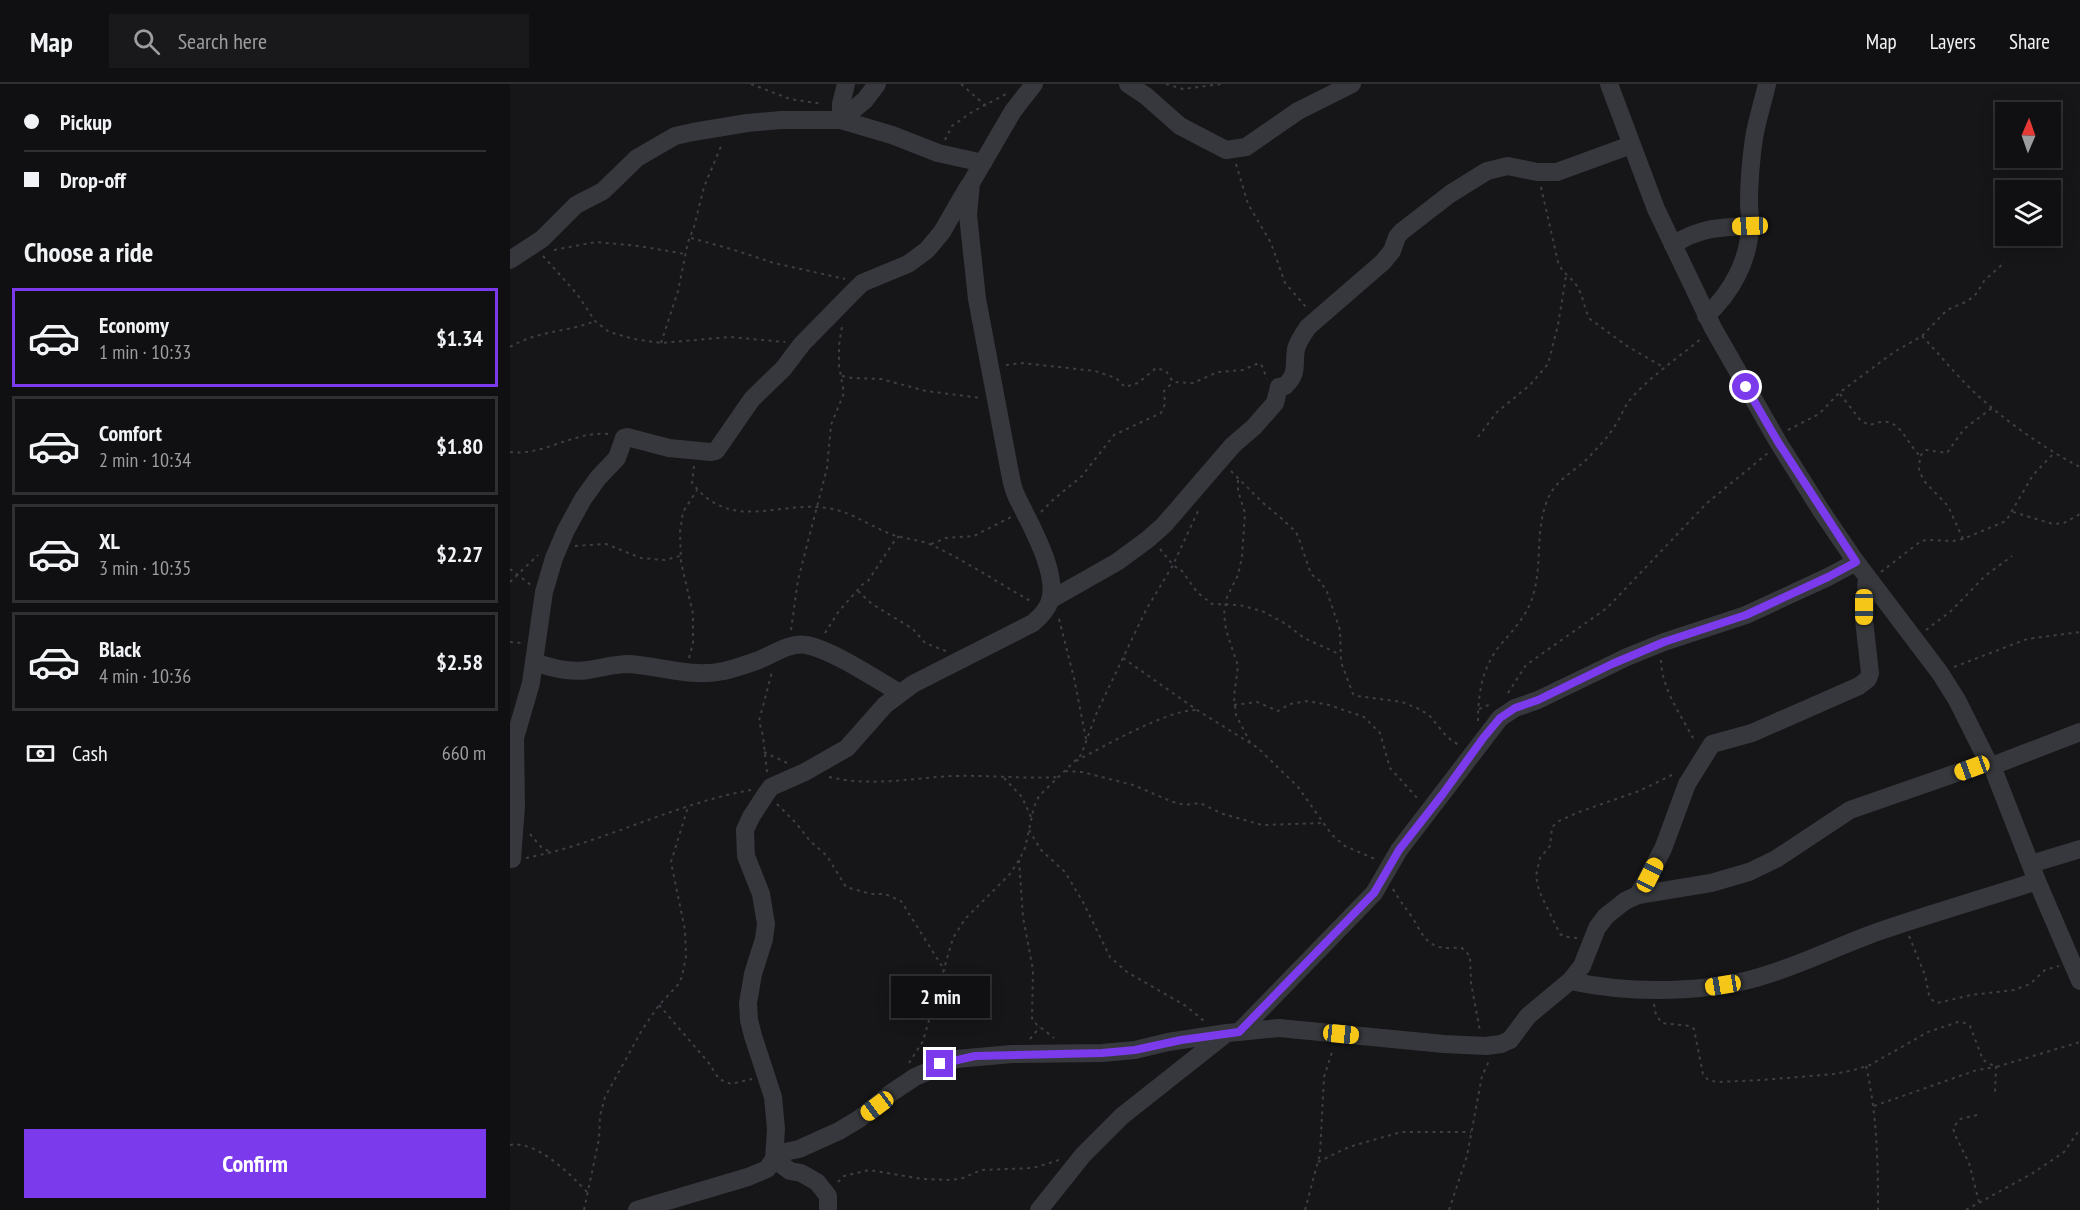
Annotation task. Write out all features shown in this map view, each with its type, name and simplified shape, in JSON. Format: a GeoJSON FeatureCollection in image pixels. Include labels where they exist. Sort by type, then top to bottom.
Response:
{"type":"FeatureCollection","features":[{"type":"Feature","properties":{"kind":"street"},"geometry":{"type":"LineString","coordinates":[[840,115],[846,84]]}},
{"type":"Feature","properties":{"kind":"street"},"geometry":{"type":"LineString","coordinates":[[510,260],[532,249],[576,205],[603,191],[626,167],[650,149],[675,136],[781,120],[840,115],[865,100],[877,84]]}},
{"type":"Feature","properties":{"kind":"street"},"geometry":{"type":"LineString","coordinates":[[1128,84],[1146,96],[1180,126],[1226,150],[1246,147],[1298,111],[1352,84]]}},
{"type":"Feature","properties":{"kind":"street"},"geometry":{"type":"LineString","coordinates":[[1609,84],[1656,209],[1710,322],[1776,439],[1856,562],[1940,673],[1957,700],[1990,764],[2077,974]]}},
{"type":"Feature","properties":{"kind":"street"},"geometry":{"type":"LineString","coordinates":[[1710,322],[1738,275],[1750,226],[1749,204],[1754,137],[1767,84]]}},
{"type":"Feature","properties":{"kind":"street"},"geometry":{"type":"LineString","coordinates":[[512,859],[516,806],[515,738],[531,683],[544,592],[561,542],[583,499],[616,458],[623,440],[627,437],[669,448],[711,452],[721,446],[752,399],[783,369],[802,344],[862,283],[908,264],[927,250],[942,232],[1002,128],[1032,86]]}},
{"type":"Feature","properties":{"kind":"street"},"geometry":{"type":"LineString","coordinates":[[840,115],[938,153],[983,163]]}},
{"type":"Feature","properties":{"kind":"street"},"geometry":{"type":"LineString","coordinates":[[637,1210],[672,1205],[748,1177],[767,1169],[774,1156],[775,1111],[770,1085],[749,1020],[750,985],[764,939],[766,924],[760,894],[746,856],[745,841],[745,830],[768,789],[805,772],[847,748],[885,705],[900,693],[984,647],[1033,624],[1050,602],[1118,562],[1147,540],[1164,525],[1233,446],[1275,403],[1279,387],[1285,386],[1294,374],[1296,349],[1301,337],[1317,318],[1383,262],[1392,251],[1396,237],[1422,214],[1487,171],[1499,167],[1517,166],[1537,172],[1557,172],[1631,145]]}},
{"type":"Feature","properties":{"kind":"street"},"geometry":{"type":"LineString","coordinates":[[971,183],[968,215],[971,256],[996,399],[1015,493],[1045,555],[1050,584],[1050,602]]}},
{"type":"Feature","properties":{"kind":"street"},"geometry":{"type":"LineString","coordinates":[[1673,245],[1694,232],[1750,226]]}},
{"type":"Feature","properties":{"kind":"street"},"geometry":{"type":"LineString","coordinates":[[1039,1210],[1083,1155],[1122,1116],[1227,1033],[1374,893],[1399,850],[1500,718],[1515,708],[1538,700],[1598,670],[1664,642],[1746,615],[1856,562]]}},
{"type":"Feature","properties":{"kind":"street"},"geometry":{"type":"LineString","coordinates":[[1638,896],[1663,849],[1680,800],[1712,744],[1752,733],[1865,683],[1870,673],[1864,620],[1868,579]]}},
{"type":"Feature","properties":{"kind":"street"},"geometry":{"type":"LineString","coordinates":[[534,662],[568,670],[587,670],[613,664],[629,664],[688,672],[722,671],[798,645],[810,646],[839,659],[900,693]]}},
{"type":"Feature","properties":{"kind":"street"},"geometry":{"type":"LineString","coordinates":[[774,1156],[799,1149],[839,1131],[859,1119],[915,1077],[948,1062],[975,1056],[1135,1050],[1168,1042],[1279,1028],[1482,1046],[1501,1044],[1510,1040],[1528,1016],[1570,981],[1582,966],[1597,928],[1606,916],[1625,901],[1638,896],[1711,883],[1749,872],[1776,859],[1850,810],[2080,732]]}},
{"type":"Feature","properties":{"kind":"street"},"geometry":{"type":"LineString","coordinates":[[1570,981],[1653,989],[1702,988],[1744,981],[1973,900],[2034,873],[2080,849]]}},
{"type":"Feature","properties":{"kind":"street"},"geometry":{"type":"LineString","coordinates":[[774,1156],[790,1171],[810,1177],[817,1182],[828,1203]]}},
{"type":"Feature","properties":{"kind":"path"},"geometry":{"type":"LineString","coordinates":[[751,84],[790,99],[812,101],[840,115]]}},
{"type":"Feature","properties":{"kind":"path"},"geometry":{"type":"LineString","coordinates":[[961,84],[986,106]]}},
{"type":"Feature","properties":{"kind":"path"},"geometry":{"type":"LineString","coordinates":[[1167,84],[1183,89],[1221,84]]}},
{"type":"Feature","properties":{"kind":"path"},"geometry":{"type":"LineString","coordinates":[[938,153],[952,126],[1002,96],[1032,86]]}},
{"type":"Feature","properties":{"kind":"path"},"geometry":{"type":"LineString","coordinates":[[661,343],[678,291],[685,254],[704,187],[727,127]]}},
{"type":"Feature","properties":{"kind":"path"},"geometry":{"type":"LineString","coordinates":[[1233,149],[1236,168],[1248,204],[1271,243],[1285,283],[1317,318]]}},
{"type":"Feature","properties":{"kind":"path"},"geometry":{"type":"LineString","coordinates":[[1537,172],[1558,262],[1561,270],[1580,291],[1586,313],[1627,346],[1665,368]]}},
{"type":"Feature","properties":{"kind":"path"},"geometry":{"type":"LineString","coordinates":[[690,238],[774,263],[862,283]]}},
{"type":"Feature","properties":{"kind":"path"},"geometry":{"type":"LineString","coordinates":[[532,249],[554,250],[596,242],[685,254]]}},
{"type":"Feature","properties":{"kind":"path"},"geometry":{"type":"LineString","coordinates":[[532,249],[557,269],[578,294],[595,321],[609,332],[661,343],[730,337],[802,344]]}},
{"type":"Feature","properties":{"kind":"path"},"geometry":{"type":"LineString","coordinates":[[1502,698],[1509,692],[1526,665],[1607,608],[1707,503],[1723,488],[1753,467],[1776,439],[1820,414],[1839,393],[1894,352],[1922,336],[1947,310],[1968,301],[1977,293],[1984,281],[2005,262]]}},
{"type":"Feature","properties":{"kind":"path"},"geometry":{"type":"LineString","coordinates":[[1478,437],[1497,412],[1530,385],[1548,364],[1558,325],[1566,276]]}},
{"type":"Feature","properties":{"kind":"path"},"geometry":{"type":"LineString","coordinates":[[843,320],[839,366],[844,393],[831,425],[827,468],[798,579],[790,632],[774,667],[759,716],[768,789],[810,842],[827,856],[846,887],[871,894],[885,894],[905,905],[945,971]]}},
{"type":"Feature","properties":{"kind":"path"},"geometry":{"type":"LineString","coordinates":[[510,347],[538,334],[571,329],[595,321]]}},
{"type":"Feature","properties":{"kind":"path"},"geometry":{"type":"LineString","coordinates":[[1481,741],[1479,696],[1485,670],[1491,657],[1516,629],[1531,602],[1538,580],[1541,518],[1551,491],[1561,479],[1584,463],[1615,426],[1628,403],[1710,322]]}},
{"type":"Feature","properties":{"kind":"path"},"geometry":{"type":"LineString","coordinates":[[1922,336],[1992,408],[2054,453],[2080,467]]}},
{"type":"Feature","properties":{"kind":"path"},"geometry":{"type":"LineString","coordinates":[[991,367],[1022,363],[1052,365],[1108,375],[1116,378],[1125,387],[1138,383],[1156,368],[1161,368],[1166,371],[1173,382]]}},
{"type":"Feature","properties":{"kind":"path"},"geometry":{"type":"LineString","coordinates":[[931,544],[946,538],[974,536],[1008,518],[1028,518],[1082,476],[1114,435],[1161,413],[1165,404],[1164,391],[1173,382],[1193,383],[1218,372],[1243,370],[1259,363],[1269,381],[1279,387]]}},
{"type":"Feature","properties":{"kind":"path"},"geometry":{"type":"LineString","coordinates":[[842,376],[881,379],[926,391],[996,399]]}},
{"type":"Feature","properties":{"kind":"path"},"geometry":{"type":"LineString","coordinates":[[1839,393],[1861,421],[1870,425],[1884,420],[1892,422],[1920,456]]}},
{"type":"Feature","properties":{"kind":"path"},"geometry":{"type":"LineString","coordinates":[[1963,539],[1948,506],[1925,482],[1918,471],[1920,456],[1926,450],[1947,453],[1964,429],[1992,408]]}},
{"type":"Feature","properties":{"kind":"path"},"geometry":{"type":"LineString","coordinates":[[510,452],[525,453],[588,434],[627,437]]}},
{"type":"Feature","properties":{"kind":"path"},"geometry":{"type":"LineString","coordinates":[[1233,446],[1231,456],[1224,465],[1296,532],[1311,574],[1320,581],[1327,592],[1340,630],[1339,654],[1353,694],[1402,702],[1419,709],[1429,715],[1447,737],[1461,747],[1468,758]]}},
{"type":"Feature","properties":{"kind":"path"},"geometry":{"type":"LineString","coordinates":[[696,450],[691,480],[697,490],[715,505],[734,511],[759,512],[817,507],[856,516],[890,533],[931,544],[1050,602],[1086,740]]}},
{"type":"Feature","properties":{"kind":"path"},"geometry":{"type":"LineString","coordinates":[[1868,579],[1921,542],[1963,539],[2006,521],[2033,475],[2054,453]]}},
{"type":"Feature","properties":{"kind":"path"},"geometry":{"type":"LineString","coordinates":[[1238,478],[1238,491],[1245,513],[1242,557],[1238,574],[1224,606],[1226,630],[1238,666],[1234,705],[1238,721],[1250,742]]}},
{"type":"Feature","properties":{"kind":"path"},"geometry":{"type":"LineString","coordinates":[[688,672],[694,630],[693,614],[684,580],[680,532],[682,512],[697,490]]}},
{"type":"Feature","properties":{"kind":"path"},"geometry":{"type":"LineString","coordinates":[[908,1064],[923,1041],[945,971],[949,948],[958,929],[1010,874],[1025,848],[1031,817],[1039,796],[1081,755],[1123,658],[1146,610],[1173,565],[1201,503]]}},
{"type":"Feature","properties":{"kind":"path"},"geometry":{"type":"LineString","coordinates":[[2013,512],[2053,525],[2064,523],[2080,514]]}},
{"type":"Feature","properties":{"kind":"path"},"geometry":{"type":"LineString","coordinates":[[810,646],[819,642],[836,616],[857,590],[868,581],[900,536]]}},
{"type":"Feature","properties":{"kind":"path"},"geometry":{"type":"LineString","coordinates":[[1147,540],[1159,548],[1173,565],[1182,571],[1193,588],[1207,601],[1215,605],[1239,605],[1262,610],[1304,638],[1339,654]]}},
{"type":"Feature","properties":{"kind":"path"},"geometry":{"type":"LineString","coordinates":[[561,542],[573,546],[606,544],[641,558],[665,560],[681,556]]}},
{"type":"Feature","properties":{"kind":"path"},"geometry":{"type":"LineString","coordinates":[[1913,639],[1951,611],[1984,576],[2012,556]]}},
{"type":"Feature","properties":{"kind":"path"},"geometry":{"type":"LineString","coordinates":[[510,569],[544,592]]}},
{"type":"Feature","properties":{"kind":"path"},"geometry":{"type":"LineString","coordinates":[[510,582],[517,575]]}},
{"type":"Feature","properties":{"kind":"path"},"geometry":{"type":"LineString","coordinates":[[857,590],[872,604],[913,629],[929,645],[965,659]]}},
{"type":"Feature","properties":{"kind":"path"},"geometry":{"type":"LineString","coordinates":[[1940,673],[2027,639],[2080,632]]}},
{"type":"Feature","properties":{"kind":"path"},"geometry":{"type":"LineString","coordinates":[[1591,941],[1560,934],[1537,884],[1537,867],[1540,858],[1550,846],[1552,828],[1559,821],[1639,791],[1700,763],[1663,676],[1661,656],[1664,642]]}},
{"type":"Feature","properties":{"kind":"path"},"geometry":{"type":"LineString","coordinates":[[1123,658],[1197,710],[1250,742],[1298,787],[1332,835],[1345,846],[1368,855],[1388,871],[1400,902],[1430,944],[1462,948],[1470,956],[1471,983],[1482,1046]]}},
{"type":"Feature","properties":{"kind":"path"},"geometry":{"type":"LineString","coordinates":[[1234,705],[1257,702],[1278,711],[1290,704],[1307,701],[1329,705],[1364,717],[1375,725],[1380,733],[1390,768],[1429,811]]}},
{"type":"Feature","properties":{"kind":"path"},"geometry":{"type":"LineString","coordinates":[[1479,709],[1496,701]]}},
{"type":"Feature","properties":{"kind":"path"},"geometry":{"type":"LineString","coordinates":[[1074,762],[1132,732],[1186,710],[1197,710]]}},
{"type":"Feature","properties":{"kind":"path"},"geometry":{"type":"LineString","coordinates":[[764,752],[805,772],[861,782],[960,776],[1059,777]]}},
{"type":"Feature","properties":{"kind":"path"},"geometry":{"type":"LineString","coordinates":[[1065,771],[1082,772],[1133,785],[1185,805],[1200,803],[1224,814],[1262,825],[1322,823]]}},
{"type":"Feature","properties":{"kind":"path"},"geometry":{"type":"LineString","coordinates":[[1004,778],[1022,797],[1031,817]]}},
{"type":"Feature","properties":{"kind":"path"},"geometry":{"type":"LineString","coordinates":[[512,859],[518,860],[555,851],[688,807],[745,791],[768,789]]}},
{"type":"Feature","properties":{"kind":"path"},"geometry":{"type":"LineString","coordinates":[[584,1210],[599,1139],[601,1108],[605,1097],[642,1030],[659,1005],[678,986],[684,969],[685,930],[671,861],[688,807]]}},
{"type":"Feature","properties":{"kind":"path"},"geometry":{"type":"LineString","coordinates":[[1029,829],[1041,850],[1065,872],[1083,902],[1110,957],[1128,972],[1227,1033]]}},
{"type":"Feature","properties":{"kind":"path"},"geometry":{"type":"LineString","coordinates":[[1019,860],[1024,928],[1033,970],[1032,1018],[1071,1054]]}},
{"type":"Feature","properties":{"kind":"path"},"geometry":{"type":"LineString","coordinates":[[1904,924],[1919,959],[1929,995],[1937,1003],[1971,995],[2014,990],[2030,984],[2045,970],[2077,974]]}},
{"type":"Feature","properties":{"kind":"path"},"geometry":{"type":"LineString","coordinates":[[1653,989],[1656,1015],[1662,1023],[1690,1026],[1694,1029],[1703,1074],[1708,1080],[1734,1083],[1834,1074],[1866,1066],[1928,1032],[1958,1022],[1970,1026],[1983,1060],[1996,1067]]}},
{"type":"Feature","properties":{"kind":"path"},"geometry":{"type":"LineString","coordinates":[[659,1005],[719,1078],[731,1083],[752,1079],[770,1085]]}},
{"type":"Feature","properties":{"kind":"path"},"geometry":{"type":"LineString","coordinates":[[1305,1210],[1322,1137],[1324,1077],[1330,1054],[1341,1034]]}},
{"type":"Feature","properties":{"kind":"path"},"geometry":{"type":"LineString","coordinates":[[1874,1106],[1977,1070],[1996,1067],[2080,1042]]}},
{"type":"Feature","properties":{"kind":"path"},"geometry":{"type":"LineString","coordinates":[[1449,1210],[1467,1156],[1482,1076],[1485,1067],[1501,1044]]}},
{"type":"Feature","properties":{"kind":"path"},"geometry":{"type":"LineString","coordinates":[[1866,1066],[1874,1106],[1878,1156],[1878,1210]]}},
{"type":"Feature","properties":{"kind":"path"},"geometry":{"type":"LineString","coordinates":[[1995,1092],[1996,1067]]}},
{"type":"Feature","properties":{"kind":"path"},"geometry":{"type":"LineString","coordinates":[[1977,1115],[1960,1119],[1953,1128],[1954,1135],[1969,1163],[1979,1202]]}},
{"type":"Feature","properties":{"kind":"path"},"geometry":{"type":"LineString","coordinates":[[1966,1210],[2033,1173],[2064,1152],[2080,1129]]}},
{"type":"Feature","properties":{"kind":"path"},"geometry":{"type":"LineString","coordinates":[[1317,1162],[1349,1147],[1401,1132],[1471,1132]]}},
{"type":"Feature","properties":{"kind":"path"},"geometry":{"type":"LineString","coordinates":[[510,1145],[523,1145],[558,1163],[588,1193]]}},
{"type":"Feature","properties":{"kind":"path"},"geometry":{"type":"LineString","coordinates":[[828,1203],[835,1184],[844,1176],[869,1170],[928,1180],[952,1180],[981,1170],[1033,1168],[1083,1155]]}},
{"type":"Feature","properties":{"kind":"route"},"geometry":{"type":"LineString","coordinates":[[940,1064],[975,1056],[1135,1050],[1181,1040],[1239,1032],[1374,893],[1399,850],[1500,718],[1515,708],[1538,700],[1598,670],[1664,642],[1716,627],[1746,615],[1856,562],[1778,442],[1746,387]]}}]}
